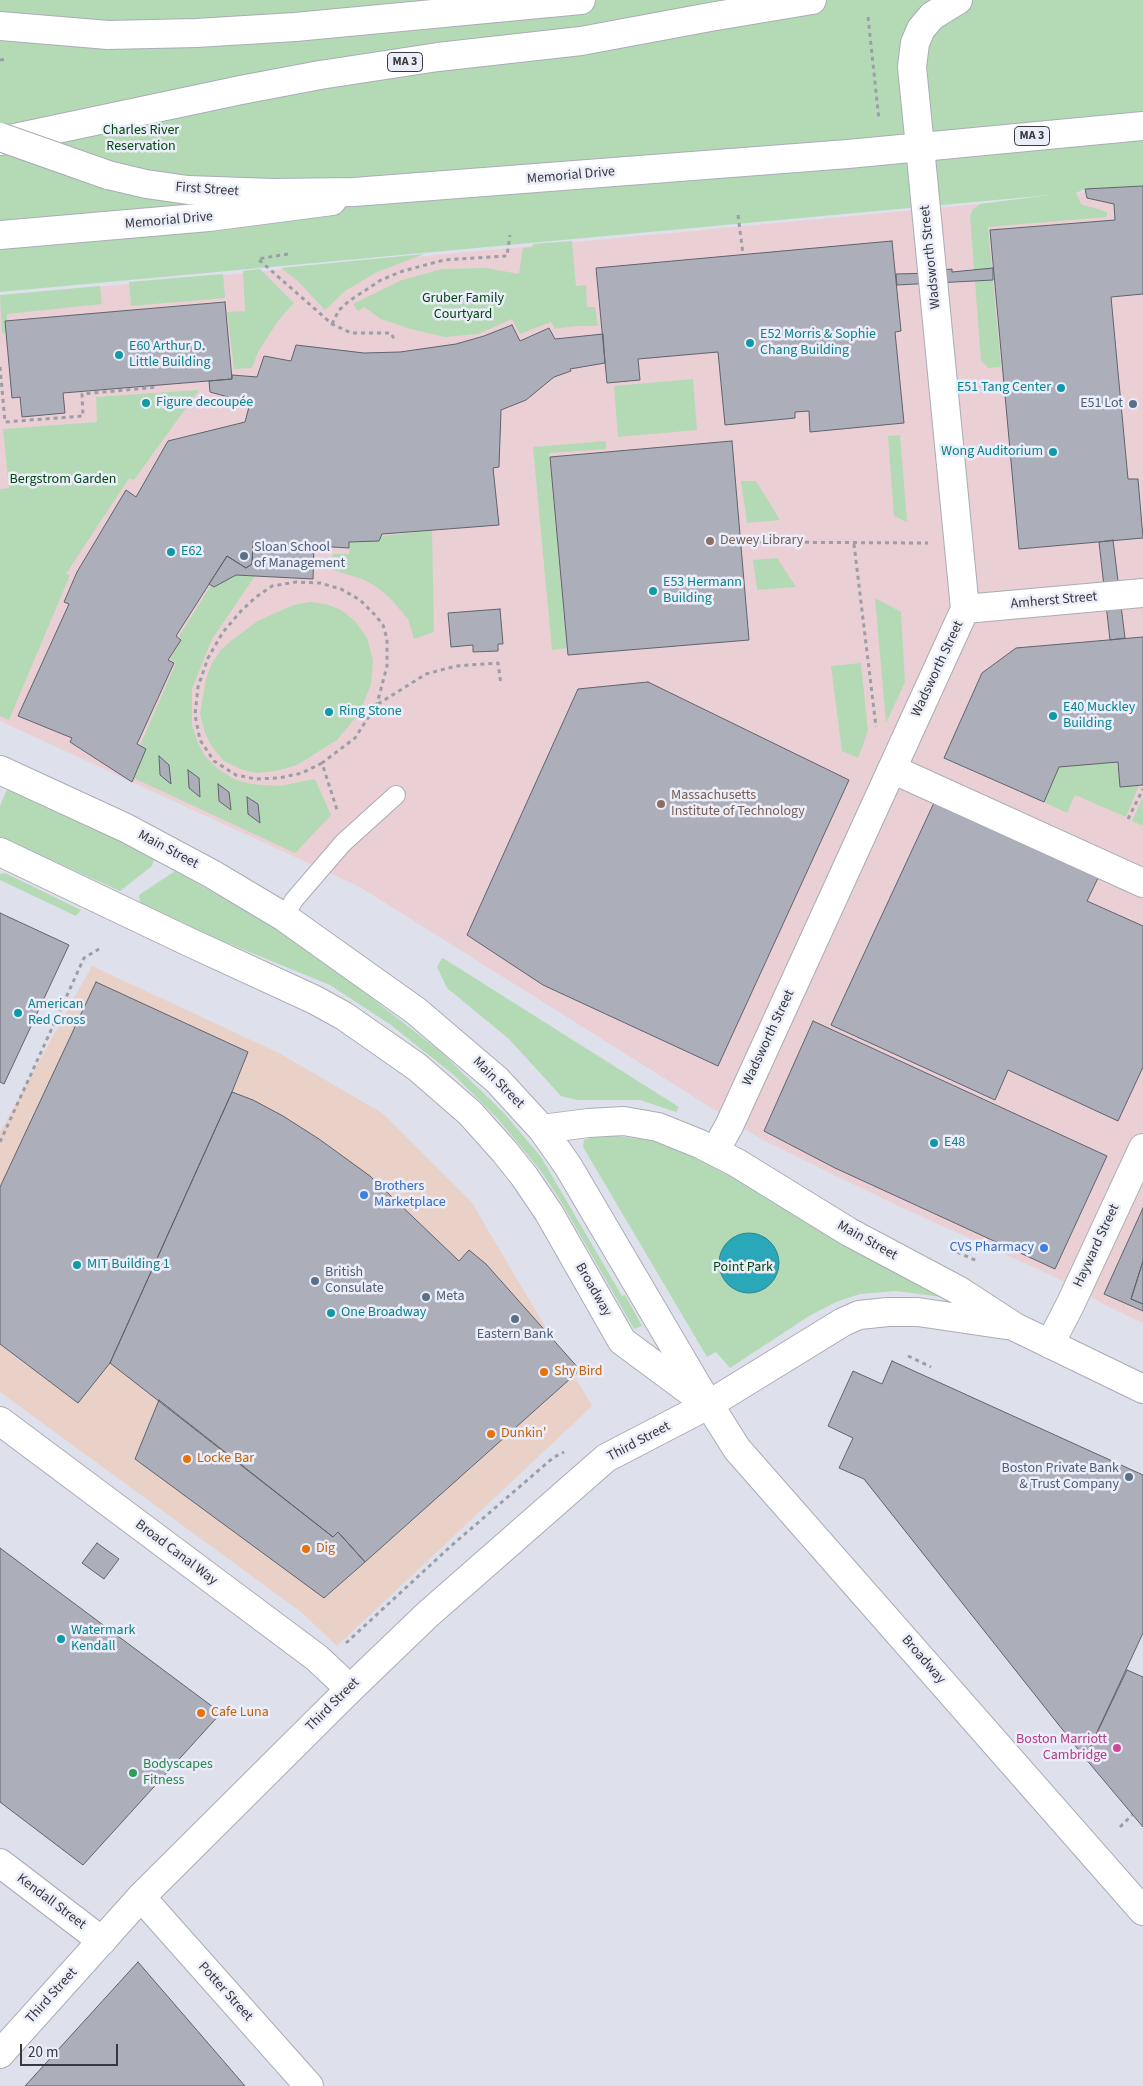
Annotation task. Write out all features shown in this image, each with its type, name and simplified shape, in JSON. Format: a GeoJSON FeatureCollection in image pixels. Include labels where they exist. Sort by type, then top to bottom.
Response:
{"type":"FeatureCollection","features":[{"type":"Feature","properties":{"kind":"main road"},"geometry":{"type":"LineString","coordinates":[[0,26],[108,35],[196,34],[295,28],[580,0]]}},
{"type":"Feature","properties":{"kind":"main road","name":"MA 3"},"geometry":{"type":"LineString","coordinates":[[0,139],[320,75],[438,57],[590,40],[812,0]]}},
{"type":"Feature","properties":{"kind":"main road","name":"Wadsworth Street"},"geometry":{"type":"LineString","coordinates":[[715,1151],[729,1126],[965,609],[912,67],[915,42],[922,29],[932,16],[958,0]]}},
{"type":"Feature","properties":{"kind":"main road","name":"Memorial Drive"},"geometry":{"type":"LineString","coordinates":[[0,235],[242,214],[421,188],[1143,126]]}},
{"type":"Feature","properties":{"kind":"main road","name":"First Street"},"geometry":{"type":"LineString","coordinates":[[0,139],[108,175],[168,187],[228,192],[354,192],[421,188]]}},
{"type":"Feature","properties":{"kind":"main road","name":"Amherst Street"},"geometry":{"type":"LineString","coordinates":[[965,609],[1143,593]]}},
{"type":"Feature","properties":{"kind":"main road"},"geometry":{"type":"LineString","coordinates":[[892,769],[1143,883]]}},
{"type":"Feature","properties":{"kind":"main road","name":"Main Street"},"geometry":{"type":"LineString","coordinates":[[0,770],[134,832],[212,874],[284,917],[416,1011],[460,1047],[497,1080],[542,1129],[600,1122],[644,1124],[670,1131],[715,1151],[842,1228],[958,1290],[1015,1327],[1143,1390]]}},
{"type":"Feature","properties":{"kind":"main road","name":"Broadway"},"geometry":{"type":"LineString","coordinates":[[0,852],[315,1000],[344,1016],[435,1082],[470,1113],[504,1151],[549,1213],[622,1341],[708,1405]]}},
{"type":"Feature","properties":{"kind":"main road","name":"Broadway"},"geometry":{"type":"LineString","coordinates":[[542,1129],[579,1184],[726,1434],[1143,1911]]}},
{"type":"Feature","properties":{"kind":"main road","name":"Hayward Street"},"geometry":{"type":"LineString","coordinates":[[1050,1344],[1143,1148]]}},
{"type":"Feature","properties":{"kind":"main road","name":"Main Street"},"geometry":{"type":"LineString","coordinates":[[708,1405],[843,1322],[859,1315],[874,1312],[918,1312],[1015,1327]]}},
{"type":"Feature","properties":{"kind":"main road","name":"Third Street"},"geometry":{"type":"LineString","coordinates":[[0,2054],[141,1897],[350,1689],[447,1597],[606,1458],[708,1405]]}},
{"type":"Feature","properties":{"kind":"main road","name":"Broad Canal Way"},"geometry":{"type":"LineString","coordinates":[[0,1420],[318,1658],[350,1689]]}},
{"type":"Feature","properties":{"kind":"main road","name":"Kendall Street"},"geometry":{"type":"LineString","coordinates":[[0,1863],[102,1941]]}},
{"type":"Feature","properties":{"kind":"main road","name":"Potter Street"},"geometry":{"type":"LineString","coordinates":[[141,1897],[310,2086]]}},
{"type":"Feature","properties":{"kind":"lane"},"geometry":{"type":"LineString","coordinates":[[284,917],[294,900],[343,843],[396,795]]}},
{"type":"Feature","properties":{"kind":"path"},"geometry":{"type":"LineString","coordinates":[[868,16],[879,123]]}},
{"type":"Feature","properties":{"kind":"path"},"geometry":{"type":"LineString","coordinates":[[738,215],[743,254]]}},
{"type":"Feature","properties":{"kind":"path"},"geometry":{"type":"LineString","coordinates":[[332,324],[339,310],[355,296],[403,271],[444,260],[507,256],[510,235]]}},
{"type":"Feature","properties":{"kind":"path"},"geometry":{"type":"LineString","coordinates":[[288,254],[258,259],[332,324],[351,333],[391,333],[395,341]]}},
{"type":"Feature","properties":{"kind":"path"},"geometry":{"type":"LineString","coordinates":[[0,367],[5,422],[83,416],[82,394],[158,387]]}},
{"type":"Feature","properties":{"kind":"path"},"geometry":{"type":"LineString","coordinates":[[741,542],[934,543]]}},
{"type":"Feature","properties":{"kind":"path"},"geometry":{"type":"LineString","coordinates":[[854,544],[877,733]]}},
{"type":"Feature","properties":{"kind":"path"},"geometry":{"type":"LineString","coordinates":[[296,582],[320,583],[341,589],[360,600],[376,616],[383,626],[388,639],[387,666],[377,704],[354,738],[322,764],[302,774],[256,779],[236,775],[214,761],[200,740],[195,716],[198,687],[208,658],[223,632],[242,610],[272,586],[296,582]]}},
{"type":"Feature","properties":{"kind":"path"},"geometry":{"type":"LineString","coordinates":[[377,704],[426,674],[456,666],[498,663],[501,686]]}},
{"type":"Feature","properties":{"kind":"path"},"geometry":{"type":"LineString","coordinates":[[322,764],[339,817]]}},
{"type":"Feature","properties":{"kind":"path"},"geometry":{"type":"LineString","coordinates":[[1128,820],[1143,789]]}},
{"type":"Feature","properties":{"kind":"path"},"geometry":{"type":"LineString","coordinates":[[0,1142],[84,958],[99,949]]}},
{"type":"Feature","properties":{"kind":"path"},"geometry":{"type":"LineString","coordinates":[[954,1251],[977,1261]]}},
{"type":"Feature","properties":{"kind":"path"},"geometry":{"type":"LineString","coordinates":[[908,1356],[931,1366]]}},
{"type":"Feature","properties":{"kind":"path"},"geometry":{"type":"LineString","coordinates":[[1120,1828],[1132,1815]]}},
{"type":"Feature","properties":{"kind":"shaded area","name":"Massachusetts Institute of Technology"},"geometry":{"type":"Polygon","coordinates":[[[1143,186],[1143,1323],[1107,1306],[1053,1276],[894,1204],[761,1139],[360,887],[0,721],[0,296],[980,204],[1143,186]]]}},
{"type":"Feature","properties":{"kind":"shaded area"},"geometry":{"type":"Polygon","coordinates":[[[92,966],[279,1053],[382,1113],[472,1203],[592,1406],[337,1646],[301,1612],[0,1392],[0,1132],[92,966]]]}},
{"type":"Feature","properties":{"kind":"green space","name":"Charles River Reservation"},"geometry":{"type":"Polygon","coordinates":[[[0,0],[1143,0],[1143,186],[1085,189],[1076,193],[1081,204],[1107,212],[1107,217],[988,227],[1001,367],[988,368],[981,360],[970,216],[973,209],[980,204],[1050,195],[0,292],[0,0]]]}},
{"type":"Feature","properties":{"kind":"green space","name":"Gruber Family Courtyard"},"geometry":{"type":"Polygon","coordinates":[[[572,241],[576,286],[586,285],[587,307],[595,307],[598,326],[576,326],[555,329],[551,322],[520,334],[512,319],[478,334],[445,337],[410,329],[381,319],[364,307],[358,311],[353,304],[402,280],[442,269],[486,268],[519,274],[523,248],[532,247],[533,244],[572,241]]]}},
{"type":"Feature","properties":{"kind":"green space"},"geometry":{"type":"Polygon","coordinates":[[[424,254],[377,272],[345,291],[325,310],[298,281],[281,268],[424,254]]]}},
{"type":"Feature","properties":{"kind":"green space"},"geometry":{"type":"Polygon","coordinates":[[[260,269],[294,303],[277,322],[258,352],[252,368],[234,369],[227,312],[245,311],[243,271],[260,269]]]}},
{"type":"Feature","properties":{"kind":"green space"},"geometry":{"type":"Polygon","coordinates":[[[223,274],[225,298],[131,306],[129,282],[223,274]]]}},
{"type":"Feature","properties":{"kind":"green space"},"geometry":{"type":"Polygon","coordinates":[[[100,286],[102,304],[7,314],[7,335],[2,332],[0,295],[100,286]]]}},
{"type":"Feature","properties":{"kind":"green space"},"geometry":{"type":"Polygon","coordinates":[[[693,379],[697,430],[618,437],[614,386],[693,379]]]}},
{"type":"Feature","properties":{"kind":"green space","name":"Bergstrom Garden"},"geometry":{"type":"Polygon","coordinates":[[[199,390],[134,480],[129,478],[66,574],[70,575],[9,720],[0,716],[0,489],[9,488],[3,429],[97,422],[96,397],[199,390]]]}},
{"type":"Feature","properties":{"kind":"green space"},"geometry":{"type":"Polygon","coordinates":[[[900,435],[907,522],[894,516],[888,436],[900,435]]]}},
{"type":"Feature","properties":{"kind":"green space"},"geometry":{"type":"Polygon","coordinates":[[[606,441],[606,449],[549,453],[567,648],[552,650],[533,447],[606,441]]]}},
{"type":"Feature","properties":{"kind":"green space"},"geometry":{"type":"Polygon","coordinates":[[[741,481],[756,481],[780,520],[747,523],[741,481]]]}},
{"type":"Feature","properties":{"kind":"green space"},"geometry":{"type":"Polygon","coordinates":[[[432,530],[434,632],[414,639],[408,619],[391,599],[377,587],[362,579],[333,570],[333,554],[349,554],[350,540],[432,530]]]}},
{"type":"Feature","properties":{"kind":"green space"},"geometry":{"type":"Polygon","coordinates":[[[777,558],[796,587],[757,590],[753,560],[777,558]]]}},
{"type":"Feature","properties":{"kind":"green space"},"geometry":{"type":"Polygon","coordinates":[[[224,565],[255,576],[212,639],[192,689],[192,725],[205,756],[218,769],[236,780],[251,784],[278,786],[315,779],[331,815],[295,853],[127,775],[176,663],[170,659],[182,639],[179,636],[224,565]],[[159,757],[160,775],[171,783],[169,765],[159,757]],[[188,770],[189,788],[200,796],[199,778],[188,770]],[[218,784],[219,801],[230,810],[229,791],[218,784]],[[247,797],[248,814],[259,823],[258,804],[247,797]]]}},
{"type":"Feature","properties":{"kind":"green space"},"geometry":{"type":"Polygon","coordinates":[[[875,598],[901,612],[905,682],[886,723],[875,598]]]}},
{"type":"Feature","properties":{"kind":"green space"},"geometry":{"type":"Polygon","coordinates":[[[310,602],[326,604],[341,610],[355,621],[367,638],[373,660],[371,684],[360,712],[337,740],[297,765],[276,771],[256,773],[240,769],[224,761],[212,747],[205,733],[200,714],[206,679],[212,663],[221,650],[258,621],[293,605],[310,602]]]}},
{"type":"Feature","properties":{"kind":"green space"},"geometry":{"type":"Polygon","coordinates":[[[861,663],[868,731],[858,758],[842,751],[831,666],[861,663]]]}},
{"type":"Feature","properties":{"kind":"green space"},"geometry":{"type":"Polygon","coordinates":[[[1118,762],[1120,787],[1139,785],[1126,817],[1075,795],[1067,813],[1044,802],[1059,767],[1118,762]]]}},
{"type":"Feature","properties":{"kind":"green space"},"geometry":{"type":"Polygon","coordinates":[[[8,787],[155,857],[152,866],[120,891],[0,837],[0,806],[8,787]]]}},
{"type":"Feature","properties":{"kind":"green space"},"geometry":{"type":"Polygon","coordinates":[[[1143,797],[1143,826],[1132,821],[1143,797]]]}},
{"type":"Feature","properties":{"kind":"green space"},"geometry":{"type":"Polygon","coordinates":[[[175,871],[266,922],[333,968],[441,1052],[504,1113],[541,1157],[622,1296],[625,1295],[642,1326],[634,1329],[560,1200],[541,1171],[498,1119],[454,1075],[391,1025],[330,985],[220,940],[140,903],[139,895],[175,871]]]}},
{"type":"Feature","properties":{"kind":"green space"},"geometry":{"type":"Polygon","coordinates":[[[5,873],[81,910],[76,916],[0,880],[0,874],[5,873]]]}},
{"type":"Feature","properties":{"kind":"green space"},"geometry":{"type":"Polygon","coordinates":[[[442,958],[679,1107],[676,1112],[640,1100],[577,1100],[561,1096],[509,1039],[447,988],[437,967],[442,958]]]}},
{"type":"Feature","properties":{"kind":"green space","name":"Point Park"},"geometry":{"type":"Polygon","coordinates":[[[617,1136],[649,1140],[671,1146],[757,1190],[949,1298],[896,1291],[860,1294],[836,1302],[809,1316],[730,1368],[716,1352],[707,1357],[583,1147],[584,1140],[590,1138],[617,1136]]]}},
{"type":"Feature","properties":{"kind":"water"},"geometry":{"type":"Polygon","coordinates":[[[743,1233],[755,1233],[766,1238],[774,1246],[779,1257],[777,1275],[766,1288],[755,1293],[743,1293],[732,1288],[724,1280],[719,1269],[719,1257],[724,1246],[732,1238],[743,1233]]]}},
{"type":"Feature","properties":{"kind":"building","name":"E51 Tang Center"},"geometry":{"type":"Polygon","coordinates":[[[1143,186],[1143,294],[1111,297],[1128,479],[1138,479],[1143,538],[1019,549],[990,230],[1115,220],[1114,204],[1087,198],[1085,189],[1143,186]]]}},
{"type":"Feature","properties":{"kind":"building","name":"E52 Morris & Sophie Chang Building"},"geometry":{"type":"Polygon","coordinates":[[[892,241],[901,331],[895,332],[904,423],[810,432],[809,411],[795,412],[795,418],[725,425],[718,352],[638,359],[640,380],[607,383],[596,268],[892,241]]]}},
{"type":"Feature","properties":{"kind":"building"},"geometry":{"type":"Polygon","coordinates":[[[993,268],[993,280],[897,285],[896,274],[932,273],[932,271],[952,269],[952,272],[993,268]]]}},
{"type":"Feature","properties":{"kind":"building","name":"E60 Arthur D. Little Building"},"geometry":{"type":"Polygon","coordinates":[[[225,302],[232,379],[63,393],[65,413],[22,417],[20,397],[12,398],[5,321],[225,302]]]}},
{"type":"Feature","properties":{"kind":"building","name":"E62"},"geometry":{"type":"Polygon","coordinates":[[[512,325],[520,341],[549,328],[555,339],[603,334],[605,363],[570,369],[571,371],[554,377],[526,400],[501,410],[499,467],[493,468],[499,525],[382,534],[379,541],[349,542],[349,548],[253,542],[252,564],[246,568],[227,556],[176,636],[181,640],[168,660],[174,663],[137,744],[146,749],[132,782],[70,742],[72,738],[18,716],[69,604],[64,602],[77,572],[126,490],[136,497],[168,441],[245,422],[250,403],[210,392],[209,381],[232,379],[232,375],[257,377],[264,356],[291,361],[296,345],[364,353],[400,352],[456,344],[512,325]]]}},
{"type":"Feature","properties":{"kind":"building","name":"E53 Hermann Building"},"geometry":{"type":"Polygon","coordinates":[[[732,441],[749,640],[568,655],[550,457],[732,441]]]}},
{"type":"Feature","properties":{"kind":"building"},"geometry":{"type":"Polygon","coordinates":[[[1113,540],[1125,638],[1110,640],[1099,542],[1113,540]]]}},
{"type":"Feature","properties":{"kind":"building"},"geometry":{"type":"Polygon","coordinates":[[[253,542],[314,546],[313,579],[236,575],[214,587],[209,584],[227,556],[246,568],[252,564],[253,542]]]}},
{"type":"Feature","properties":{"kind":"building"},"geometry":{"type":"Polygon","coordinates":[[[500,609],[503,644],[498,644],[498,651],[473,652],[473,645],[451,647],[448,613],[500,609]]]}},
{"type":"Feature","properties":{"kind":"building","name":"E40 Muckley Building"},"geometry":{"type":"Polygon","coordinates":[[[1143,637],[1143,785],[1120,787],[1118,762],[1059,767],[1044,802],[944,758],[982,673],[1016,648],[1143,637]]]}},
{"type":"Feature","properties":{"kind":"building"},"geometry":{"type":"Polygon","coordinates":[[[648,682],[849,780],[718,1066],[543,985],[467,935],[578,689],[648,682]]]}},
{"type":"Feature","properties":{"kind":"building"},"geometry":{"type":"Polygon","coordinates":[[[159,756],[169,765],[171,784],[160,775],[159,756]]]}},
{"type":"Feature","properties":{"kind":"building"},"geometry":{"type":"Polygon","coordinates":[[[188,770],[199,778],[200,797],[189,788],[188,770]]]}},
{"type":"Feature","properties":{"kind":"building"},"geometry":{"type":"Polygon","coordinates":[[[945,779],[1109,855],[1087,901],[1143,926],[1143,1067],[1118,1121],[1008,1070],[995,1100],[831,1025],[945,779]]]}},
{"type":"Feature","properties":{"kind":"building"},"geometry":{"type":"Polygon","coordinates":[[[218,784],[229,792],[231,810],[219,801],[218,784]]]}},
{"type":"Feature","properties":{"kind":"building"},"geometry":{"type":"Polygon","coordinates":[[[247,797],[258,804],[260,823],[248,814],[247,797]]]}},
{"type":"Feature","properties":{"kind":"building","name":"American Red Cross"},"geometry":{"type":"Polygon","coordinates":[[[0,913],[69,945],[4,1084],[0,1082],[0,913]]]}},
{"type":"Feature","properties":{"kind":"building","name":"MIT Building 1"},"geometry":{"type":"Polygon","coordinates":[[[96,982],[248,1052],[232,1092],[110,1363],[78,1403],[0,1344],[0,1187],[96,982]]]}},
{"type":"Feature","properties":{"kind":"building","name":"E48"},"geometry":{"type":"Polygon","coordinates":[[[813,1021],[1107,1156],[1055,1269],[835,1168],[764,1131],[813,1021]]]}},
{"type":"Feature","properties":{"kind":"building","name":"One Broadway"},"geometry":{"type":"Polygon","coordinates":[[[232,1092],[253,1100],[283,1116],[319,1139],[370,1176],[459,1261],[469,1250],[486,1264],[580,1370],[365,1562],[338,1532],[333,1537],[110,1363],[232,1092]]]}},
{"type":"Feature","properties":{"kind":"building"},"geometry":{"type":"Polygon","coordinates":[[[1143,1208],[1143,1261],[1131,1299],[1143,1304],[1143,1311],[1104,1294],[1143,1208]]]}},
{"type":"Feature","properties":{"kind":"building"},"geometry":{"type":"Polygon","coordinates":[[[1143,1261],[1143,1304],[1131,1299],[1143,1261]]]}},
{"type":"Feature","properties":{"kind":"building"},"geometry":{"type":"Polygon","coordinates":[[[892,1361],[1143,1475],[1143,1633],[1085,1758],[864,1479],[839,1468],[853,1438],[828,1426],[853,1371],[882,1384],[892,1361]]]}},
{"type":"Feature","properties":{"kind":"building"},"geometry":{"type":"Polygon","coordinates":[[[159,1400],[333,1537],[338,1532],[365,1562],[324,1598],[135,1459],[159,1400]]]}},
{"type":"Feature","properties":{"kind":"building"},"geometry":{"type":"Polygon","coordinates":[[[97,1543],[119,1559],[104,1579],[82,1563],[97,1543]]]}},
{"type":"Feature","properties":{"kind":"building","name":"Watermark Kendall"},"geometry":{"type":"Polygon","coordinates":[[[0,1548],[221,1713],[83,1865],[0,1802],[0,1548]]]}},
{"type":"Feature","properties":{"kind":"building","name":"Boston Marriott Cambridge"},"geometry":{"type":"Polygon","coordinates":[[[1127,1670],[1143,1677],[1143,1827],[1085,1758],[1127,1670]]]}},
{"type":"Feature","properties":{"kind":"building"},"geometry":{"type":"Polygon","coordinates":[[[138,1962],[245,2086],[25,2086],[138,1962]]]}},
{"type":"Feature","properties":{"kind":"place","name":"E52 Morris & Sophie Chang Building"},"geometry":{"type":"Point","coordinates":[750,343]}},
{"type":"Feature","properties":{"kind":"place","name":"E60 Arthur D. Little Building"},"geometry":{"type":"Point","coordinates":[119,355]}},
{"type":"Feature","properties":{"kind":"place","name":"E51 Tang Center"},"geometry":{"type":"Point","coordinates":[1061,388]}},
{"type":"Feature","properties":{"kind":"place","name":"Figure decoupée"},"geometry":{"type":"Point","coordinates":[146,403]}},
{"type":"Feature","properties":{"kind":"place","name":"E51 Lot"},"geometry":{"type":"Point","coordinates":[1133,404]}},
{"type":"Feature","properties":{"kind":"place","name":"Wong Auditorium"},"geometry":{"type":"Point","coordinates":[1053,452]}},
{"type":"Feature","properties":{"kind":"place","name":"Dewey Library"},"geometry":{"type":"Point","coordinates":[710,541]}},
{"type":"Feature","properties":{"kind":"place","name":"E62"},"geometry":{"type":"Point","coordinates":[171,552]}},
{"type":"Feature","properties":{"kind":"place","name":"Sloan School of Management"},"geometry":{"type":"Point","coordinates":[244,556]}},
{"type":"Feature","properties":{"kind":"place","name":"E53 Hermann Building"},"geometry":{"type":"Point","coordinates":[653,591]}},
{"type":"Feature","properties":{"kind":"place","name":"Ring Stone"},"geometry":{"type":"Point","coordinates":[329,712]}},
{"type":"Feature","properties":{"kind":"place","name":"E40 Muckley Building"},"geometry":{"type":"Point","coordinates":[1053,716]}},
{"type":"Feature","properties":{"kind":"place","name":"Massachusetts Institute of Technology"},"geometry":{"type":"Point","coordinates":[661,804]}},
{"type":"Feature","properties":{"kind":"place","name":"American Red Cross"},"geometry":{"type":"Point","coordinates":[18,1013]}},
{"type":"Feature","properties":{"kind":"place","name":"E48"},"geometry":{"type":"Point","coordinates":[934,1143]}},
{"type":"Feature","properties":{"kind":"place","name":"Brothers Marketplace"},"geometry":{"type":"Point","coordinates":[364,1195]}},
{"type":"Feature","properties":{"kind":"place","name":"CVS Pharmacy"},"geometry":{"type":"Point","coordinates":[1044,1248]}},
{"type":"Feature","properties":{"kind":"place","name":"MIT Building 1"},"geometry":{"type":"Point","coordinates":[77,1265]}},
{"type":"Feature","properties":{"kind":"place","name":"British Consulate"},"geometry":{"type":"Point","coordinates":[315,1281]}},
{"type":"Feature","properties":{"kind":"place","name":"Meta"},"geometry":{"type":"Point","coordinates":[426,1297]}},
{"type":"Feature","properties":{"kind":"place","name":"One Broadway"},"geometry":{"type":"Point","coordinates":[331,1313]}},
{"type":"Feature","properties":{"kind":"place","name":"Eastern Bank"},"geometry":{"type":"Point","coordinates":[515,1319]}},
{"type":"Feature","properties":{"kind":"place","name":"Shy Bird"},"geometry":{"type":"Point","coordinates":[544,1372]}},
{"type":"Feature","properties":{"kind":"place","name":"Dunkin'"},"geometry":{"type":"Point","coordinates":[491,1434]}},
{"type":"Feature","properties":{"kind":"place","name":"Locke Bar"},"geometry":{"type":"Point","coordinates":[187,1459]}},
{"type":"Feature","properties":{"kind":"place","name":"Boston Private Bank & Trust Company"},"geometry":{"type":"Point","coordinates":[1129,1477]}},
{"type":"Feature","properties":{"kind":"place","name":"Dig"},"geometry":{"type":"Point","coordinates":[306,1549]}},
{"type":"Feature","properties":{"kind":"place","name":"Watermark Kendall"},"geometry":{"type":"Point","coordinates":[61,1639]}},
{"type":"Feature","properties":{"kind":"place","name":"Cafe Luna"},"geometry":{"type":"Point","coordinates":[201,1713]}},
{"type":"Feature","properties":{"kind":"place","name":"Boston Marriott Cambridge"},"geometry":{"type":"Point","coordinates":[1117,1748]}},
{"type":"Feature","properties":{"kind":"place","name":"Bodyscapes Fitness"},"geometry":{"type":"Point","coordinates":[133,1773]}}]}
